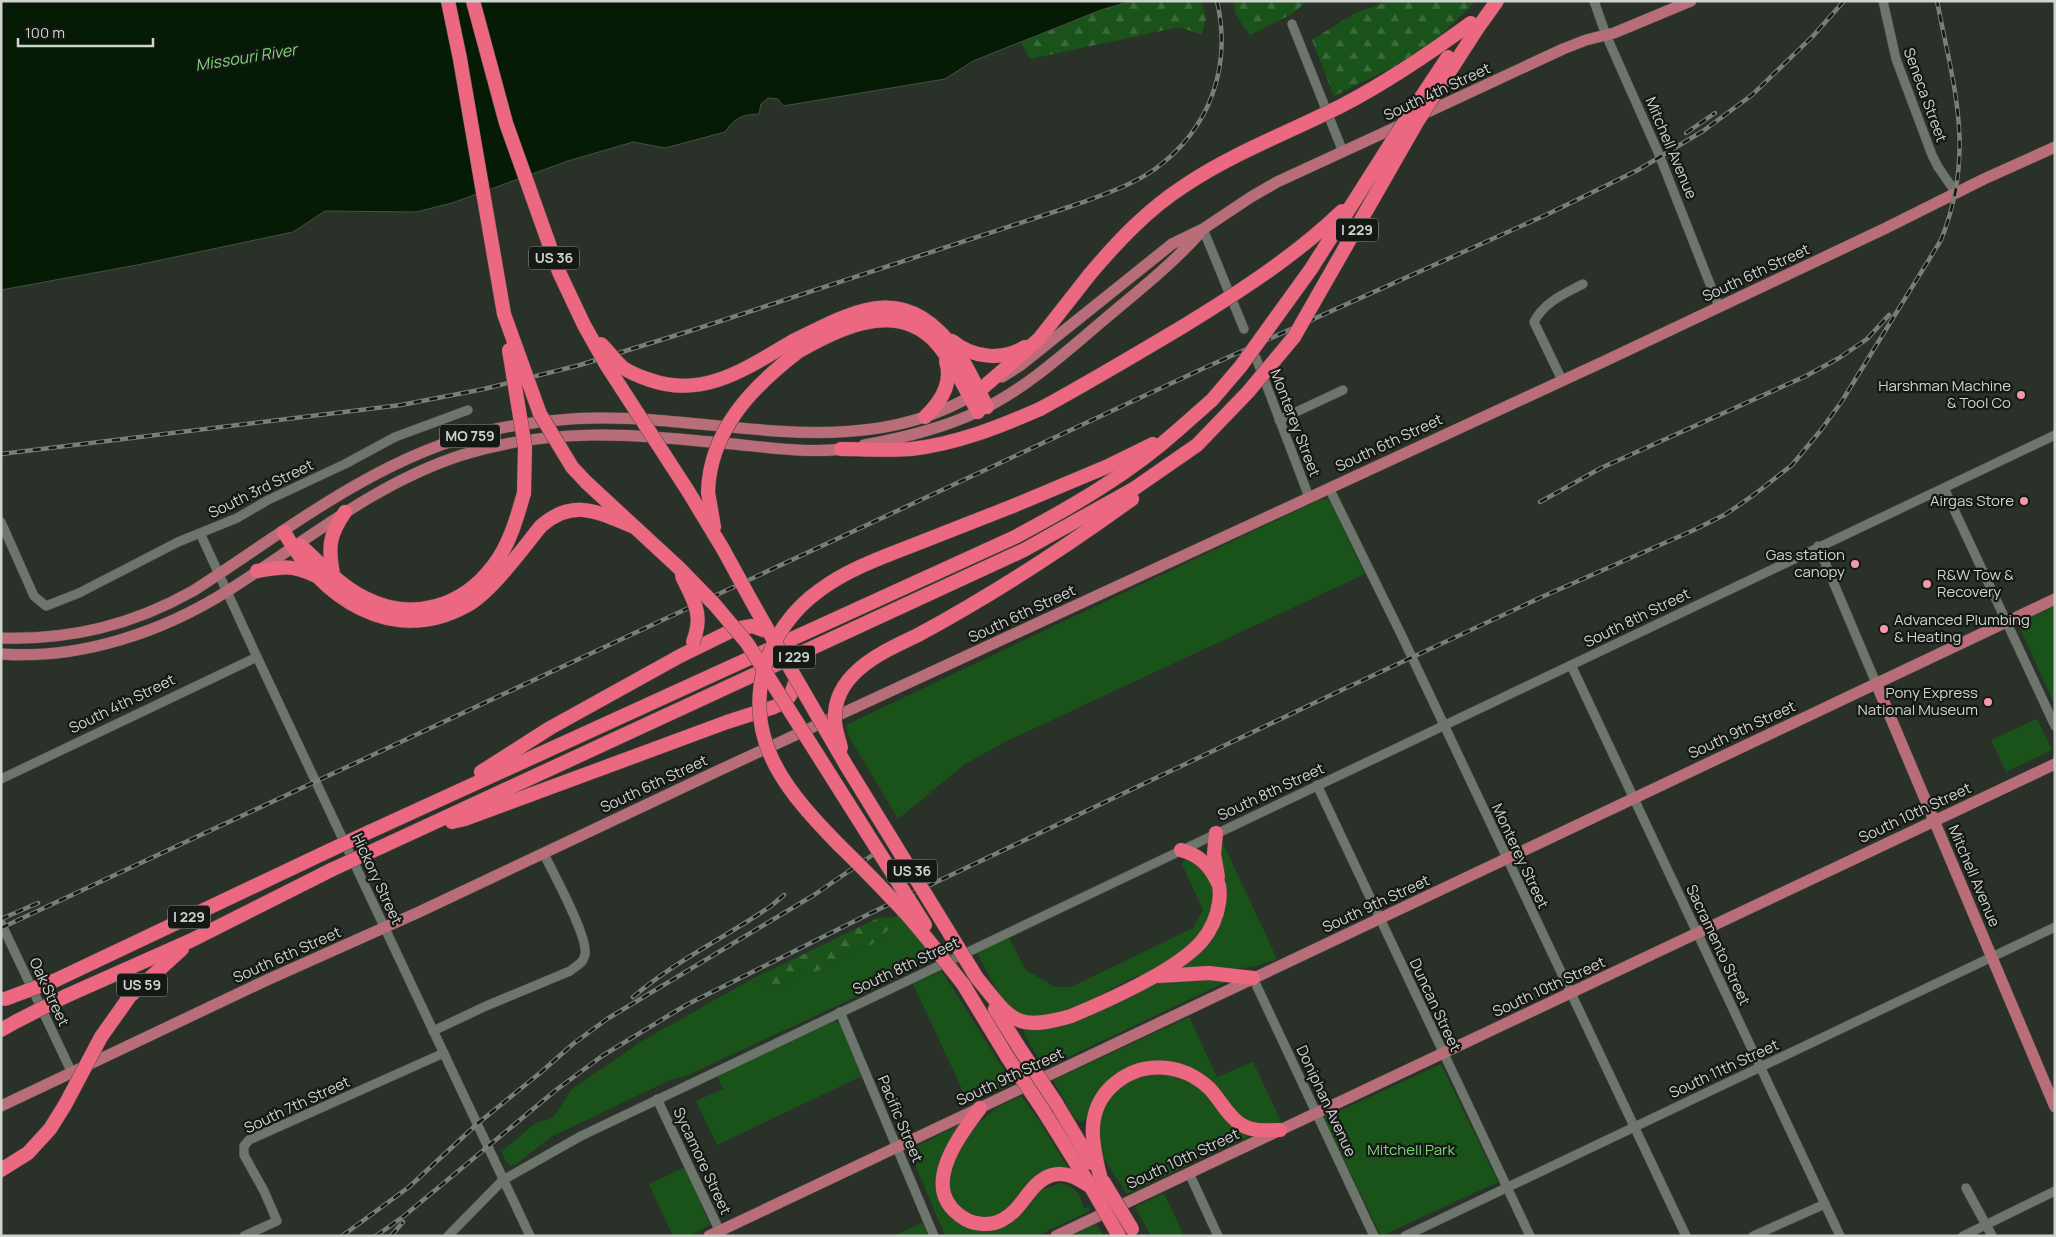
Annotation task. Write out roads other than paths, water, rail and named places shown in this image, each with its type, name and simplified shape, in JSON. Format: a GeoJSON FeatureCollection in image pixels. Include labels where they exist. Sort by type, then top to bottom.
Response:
{"type":"FeatureCollection","features":[{"type":"Feature","properties":{"kind":"highway","name":"US 36"},"geometry":{"type":"LineString","coordinates":[[448,1],[462,68],[504,314],[540,414],[572,467],[716,605],[747,643],[1008,1058],[1049,1107],[1134,1233]]}},
{"type":"Feature","properties":{"kind":"highway","name":"US 36"},"geometry":{"type":"LineString","coordinates":[[473,1],[506,122],[558,272],[584,325],[648,432],[688,491],[720,544],[846,765],[1022,1052],[1049,1107]]}},
{"type":"Feature","properties":{"kind":"highway","name":"I 229"},"geometry":{"type":"LineString","coordinates":[[2,1000],[56,980],[425,806],[1015,537],[1072,507],[1123,474],[1152,453],[1212,400],[1242,366],[1311,269],[1400,129],[1471,23],[1490,1]]}},
{"type":"Feature","properties":{"kind":"highway","name":"I 229"},"geometry":{"type":"LineString","coordinates":[[1,1030],[66,996],[192,940],[333,869],[1024,550],[1135,488],[1197,445],[1248,392],[1294,337],[1355,234],[1394,162],[1472,36],[1497,1]]}},
{"type":"Feature","properties":{"kind":"highway"},"geometry":{"type":"LineString","coordinates":[[974,394],[1039,339],[1090,274],[1136,222],[1182,186],[1224,162],[1343,105],[1392,78],[1471,23]]}},
{"type":"Feature","properties":{"kind":"highway"},"geometry":{"type":"LineString","coordinates":[[841,450],[910,449],[940,444],[985,431],[1040,409],[1112,370],[1270,271],[1306,244],[1394,162]]}},
{"type":"Feature","properties":{"kind":"highway"},"geometry":{"type":"LineString","coordinates":[[720,544],[711,518],[708,492],[710,467],[715,450],[724,431],[748,398],[796,346],[848,316],[869,309],[889,307],[922,316],[963,350],[980,355],[998,356],[1016,352],[1039,339]]}},
{"type":"Feature","properties":{"kind":"highway"},"geometry":{"type":"LineString","coordinates":[[295,545],[365,598],[387,606],[411,610],[438,606],[457,599],[474,587],[494,565],[508,539],[524,493],[525,447],[504,314]]}},
{"type":"Feature","properties":{"kind":"highway"},"geometry":{"type":"LineString","coordinates":[[584,325],[623,368],[650,380],[679,386],[698,386],[718,381],[796,346],[864,322],[888,320],[911,324],[929,335],[974,394],[983,409]]}},
{"type":"Feature","properties":{"kind":"highway"},"geometry":{"type":"LineString","coordinates":[[940,332],[961,358],[974,394]]}},
{"type":"Feature","properties":{"kind":"highway"},"geometry":{"type":"LineString","coordinates":[[925,417],[937,405],[946,389],[948,369],[944,353]]}},
{"type":"Feature","properties":{"kind":"highway"},"geometry":{"type":"LineString","coordinates":[[963,984],[903,910],[804,808],[789,788],[770,754],[761,721],[758,696],[768,654],[779,634],[801,605],[842,575],[1114,463],[1178,430]]}},
{"type":"Feature","properties":{"kind":"highway"},"geometry":{"type":"LineString","coordinates":[[846,765],[835,723],[835,707],[840,691],[852,675],[889,648],[959,613],[1058,551],[1142,492],[1197,445]]}},
{"type":"Feature","properties":{"kind":"highway"},"geometry":{"type":"LineString","coordinates":[[257,571],[285,566],[303,569],[315,575],[350,603],[373,615],[395,621],[422,621],[447,615],[467,606],[484,593],[541,526],[552,517],[576,509],[588,510],[632,526]]}},
{"type":"Feature","properties":{"kind":"highway"},"geometry":{"type":"LineString","coordinates":[[333,574],[330,542],[334,528],[345,512]]}},
{"type":"Feature","properties":{"kind":"highway"},"geometry":{"type":"LineString","coordinates":[[284,532],[315,575]]}},
{"type":"Feature","properties":{"kind":"highway"},"geometry":{"type":"LineString","coordinates":[[679,568],[697,612],[696,645]]}},
{"type":"Feature","properties":{"kind":"highway"},"geometry":{"type":"LineString","coordinates":[[425,806],[510,756],[550,728],[680,656],[696,645],[735,629],[752,626],[769,632]]}},
{"type":"Feature","properties":{"kind":"highway"},"geometry":{"type":"LineString","coordinates":[[419,830],[466,819],[784,702],[791,694],[796,680]]}},
{"type":"Feature","properties":{"kind":"highway"},"geometry":{"type":"LineString","coordinates":[[977,978],[1014,1020],[1032,1023],[1058,1020],[1070,1016],[1146,980],[1184,958],[1208,932],[1218,910],[1220,897],[1214,843],[1216,833]]}},
{"type":"Feature","properties":{"kind":"highway"},"geometry":{"type":"LineString","coordinates":[[1181,850],[1202,860],[1209,867],[1219,884]]}},
{"type":"Feature","properties":{"kind":"highway","name":"US 59"},"geometry":{"type":"LineString","coordinates":[[1,1170],[28,1153],[50,1129],[66,1106],[101,1037],[130,996],[192,940]]}},
{"type":"Feature","properties":{"kind":"highway"},"geometry":{"type":"LineString","coordinates":[[1146,980],[1172,974],[1192,973],[1253,978]]}},
{"type":"Feature","properties":{"kind":"highway"},"geometry":{"type":"LineString","coordinates":[[980,1108],[952,1149],[945,1164],[944,1177],[946,1198],[950,1206],[968,1221],[985,1224],[1000,1221],[1014,1212],[1041,1180],[1055,1174],[1098,1181],[1092,1145],[1093,1119],[1098,1106],[1111,1087],[1130,1073],[1141,1069],[1163,1067],[1185,1072],[1209,1089],[1243,1126],[1257,1130],[1280,1130]]}},
{"type":"Feature","properties":{"kind":"highway","name":"US 36"},"geometry":{"type":"LineString","coordinates":[[1098,1181],[1119,1236]]}},
{"type":"Feature","properties":{"kind":"main road","name":"South 4th Street"},"geometry":{"type":"LineString","coordinates":[[1203,229],[1251,197],[1343,152],[1564,49],[1606,35],[1691,1]]}},
{"type":"Feature","properties":{"kind":"main road","name":"South 6th Street"},"geometry":{"type":"LineString","coordinates":[[1,1106],[267,980],[544,854],[733,764],[1719,307],[2055,147]]}},
{"type":"Feature","properties":{"kind":"main road"},"geometry":{"type":"LineString","coordinates":[[974,394],[1021,365],[1172,244],[1203,229]]}},
{"type":"Feature","properties":{"kind":"main road"},"geometry":{"type":"LineString","coordinates":[[841,450],[898,439],[938,428],[983,409],[1035,376],[1095,327],[1180,255],[1203,229]]}},
{"type":"Feature","properties":{"kind":"main road","name":"MO 759"},"geometry":{"type":"LineString","coordinates":[[1,638],[63,636],[100,629],[136,619],[167,606],[354,487],[396,464],[466,437],[505,428],[557,420],[598,418],[636,419],[804,434],[842,433],[870,430],[912,421],[925,417],[974,394]]}},
{"type":"Feature","properties":{"kind":"main road","name":"MO 759"},"geometry":{"type":"LineString","coordinates":[[1,654],[50,653],[83,649],[126,638],[169,622],[228,591],[345,512],[396,482],[430,466],[498,445],[541,437],[625,434],[787,449],[841,450]]}},
{"type":"Feature","properties":{"kind":"main road","name":"South 9th Street"},"geometry":{"type":"LineString","coordinates":[[717,1234],[2055,599]]}},
{"type":"Feature","properties":{"kind":"main road","name":"Mitchell Avenue"},"geometry":{"type":"LineString","coordinates":[[1876,683],[2052,1094],[2055,1107]]}},
{"type":"Feature","properties":{"kind":"main road","name":"South 10th Street"},"geometry":{"type":"LineString","coordinates":[[1056,1236],[2055,764]]}},
{"type":"Feature","properties":{"kind":"street","name":"Mitchell Avenue"},"geometry":{"type":"LineString","coordinates":[[1594,1],[1606,35],[1658,152],[1719,307]]}},
{"type":"Feature","properties":{"kind":"street","name":"Seneca Street"},"geometry":{"type":"LineString","coordinates":[[1883,1],[1896,59],[1909,94],[1938,167],[1956,193]]}},
{"type":"Feature","properties":{"kind":"street"},"geometry":{"type":"LineString","coordinates":[[1292,24],[1343,152]]}},
{"type":"Feature","properties":{"kind":"street"},"geometry":{"type":"LineString","coordinates":[[1203,229],[1244,329]]}},
{"type":"Feature","properties":{"kind":"street"},"geometry":{"type":"LineString","coordinates":[[1562,380],[1534,322],[1539,313],[1554,299],[1583,284]]}},
{"type":"Feature","properties":{"kind":"street","name":"Monterey Street"},"geometry":{"type":"LineString","coordinates":[[1256,358],[1310,497]]}},
{"type":"Feature","properties":{"kind":"street"},"geometry":{"type":"LineString","coordinates":[[1279,420],[1343,390]]}},
{"type":"Feature","properties":{"kind":"street","name":"South 3rd Street"},"geometry":{"type":"LineString","coordinates":[[1,522],[34,596],[46,606],[69,598],[140,560],[237,518],[268,500],[345,464],[395,437],[468,410]]}},
{"type":"Feature","properties":{"kind":"street","name":"South 8th Street"},"geometry":{"type":"LineString","coordinates":[[448,1236],[503,1180],[581,1136],[1818,546],[2055,435]]}},
{"type":"Feature","properties":{"kind":"street","name":"Monterey Street"},"geometry":{"type":"LineString","coordinates":[[1329,488],[1686,1236]]}},
{"type":"Feature","properties":{"kind":"street"},"geometry":{"type":"LineString","coordinates":[[1944,488],[2055,726]]}},
{"type":"Feature","properties":{"kind":"street","name":"Hickory Street"},"geometry":{"type":"LineString","coordinates":[[200,533],[257,658],[530,1236]]}},
{"type":"Feature","properties":{"kind":"street","name":"Mitchell Avenue"},"geometry":{"type":"LineString","coordinates":[[1818,546],[1876,683]]}},
{"type":"Feature","properties":{"kind":"street","name":"South 4th Street"},"geometry":{"type":"LineString","coordinates":[[1,779],[162,701],[257,658]]}},
{"type":"Feature","properties":{"kind":"street","name":"Sacramento Street"},"geometry":{"type":"LineString","coordinates":[[1571,665],[1840,1236]]}},
{"type":"Feature","properties":{"kind":"street","name":"Duncan Street"},"geometry":{"type":"LineString","coordinates":[[1317,785],[1530,1236]]}},
{"type":"Feature","properties":{"kind":"street"},"geometry":{"type":"LineString","coordinates":[[434,1031],[486,1006],[570,971],[582,963],[585,955],[584,943],[544,854]]}},
{"type":"Feature","properties":{"kind":"street","name":"Oak Street"},"geometry":{"type":"LineString","coordinates":[[1,923],[72,1072]]}},
{"type":"Feature","properties":{"kind":"street","name":"South 11th Street"},"geometry":{"type":"LineString","coordinates":[[1405,1236],[2055,927]]}},
{"type":"Feature","properties":{"kind":"street","name":"Doniphan Avenue"},"geometry":{"type":"LineString","coordinates":[[1253,978],[1374,1236]]}},
{"type":"Feature","properties":{"kind":"street","name":"Pacific Street"},"geometry":{"type":"LineString","coordinates":[[840,1012],[934,1236]]}},
{"type":"Feature","properties":{"kind":"street","name":"South 7th Street"},"geometry":{"type":"LineString","coordinates":[[244,1236],[277,1220],[264,1191],[244,1155],[244,1146],[248,1140],[444,1053]]}},
{"type":"Feature","properties":{"kind":"street","name":"Sycamore Street"},"geometry":{"type":"LineString","coordinates":[[657,1099],[717,1234]]}},
{"type":"Feature","properties":{"kind":"street"},"geometry":{"type":"LineString","coordinates":[[1188,1172],[1218,1236]]}},
{"type":"Feature","properties":{"kind":"street"},"geometry":{"type":"LineString","coordinates":[[1966,1188],[1992,1236]]}},
{"type":"Feature","properties":{"kind":"street"},"geometry":{"type":"LineString","coordinates":[[1963,1236],[2055,1191]]}},
{"type":"Feature","properties":{"kind":"street"},"geometry":{"type":"LineString","coordinates":[[1754,1236],[1825,1204]]}},
{"type":"Feature","properties":{"kind":"water","name":"Missouri River"},"geometry":{"type":"Polygon","coordinates":[[[1,1],[1131,1],[1101,10],[973,61],[945,79],[783,106],[778,99],[768,98],[761,104],[759,114],[739,118],[725,132],[665,148],[633,142],[568,161],[452,203],[416,212],[325,211],[293,232],[137,265],[1,290],[1,1]]]}},
{"type":"Feature","properties":{"kind":"railway"},"geometry":{"type":"LineString","coordinates":[[1,454],[401,405],[484,389],[580,365],[693,330],[1106,194],[1155,169],[1174,153],[1203,116],[1212,95],[1218,73],[1221,49],[1221,26],[1217,1]]}},
{"type":"Feature","properties":{"kind":"railway"},"geometry":{"type":"LineString","coordinates":[[1,928],[1202,369],[1548,214],[1638,170],[1703,131],[1752,95],[1813,36],[1844,1]]}},
{"type":"Feature","properties":{"kind":"railway"},"geometry":{"type":"LineString","coordinates":[[376,1236],[404,1216],[556,1090],[602,1056],[686,1005],[871,913],[1331,695],[1544,596],[1694,530],[1726,514],[1792,465],[1842,401],[1941,240],[1952,208],[1958,178],[1960,149],[1958,120],[1950,63],[1937,1]]}},
{"type":"Feature","properties":{"kind":"railway"},"geometry":{"type":"LineString","coordinates":[[1686,133],[1715,113]]}},
{"type":"Feature","properties":{"kind":"railway"},"geometry":{"type":"LineString","coordinates":[[1540,502],[1601,468],[1806,376],[1839,358],[1867,339],[1889,315]]}},
{"type":"Feature","properties":{"kind":"railway"},"geometry":{"type":"LineString","coordinates":[[342,1236],[409,1187],[477,1124],[573,1044],[607,1019],[814,895],[874,854]]}},
{"type":"Feature","properties":{"kind":"railway"},"geometry":{"type":"LineString","coordinates":[[633,997],[666,972],[771,906],[784,895]]}},
{"type":"Feature","properties":{"kind":"railway"},"geometry":{"type":"LineString","coordinates":[[1,919],[38,903]]}},
{"type":"Feature","properties":{"kind":"railway"},"geometry":{"type":"LineString","coordinates":[[391,1236],[403,1222]]}},
{"type":"Feature","properties":{"kind":"place","name":"Harshman Machine & Tool Co"},"geometry":{"type":"Point","coordinates":[2021,395]}},
{"type":"Feature","properties":{"kind":"place","name":"Airgas Store"},"geometry":{"type":"Point","coordinates":[2024,501]}},
{"type":"Feature","properties":{"kind":"place","name":"Gas station canopy"},"geometry":{"type":"Point","coordinates":[1855,564]}},
{"type":"Feature","properties":{"kind":"place","name":"R&W Tow & Recovery"},"geometry":{"type":"Point","coordinates":[1927,584]}},
{"type":"Feature","properties":{"kind":"place","name":"Advanced Plumbing & Heating"},"geometry":{"type":"Point","coordinates":[1884,629]}},
{"type":"Feature","properties":{"kind":"place","name":"Pony Express National Museum"},"geometry":{"type":"Point","coordinates":[1988,702]}},
{"type":"Feature","properties":{"kind":"park label","name":"Mitchell Park"},"geometry":{"type":"Point","coordinates":[1411,1150]}}]}
